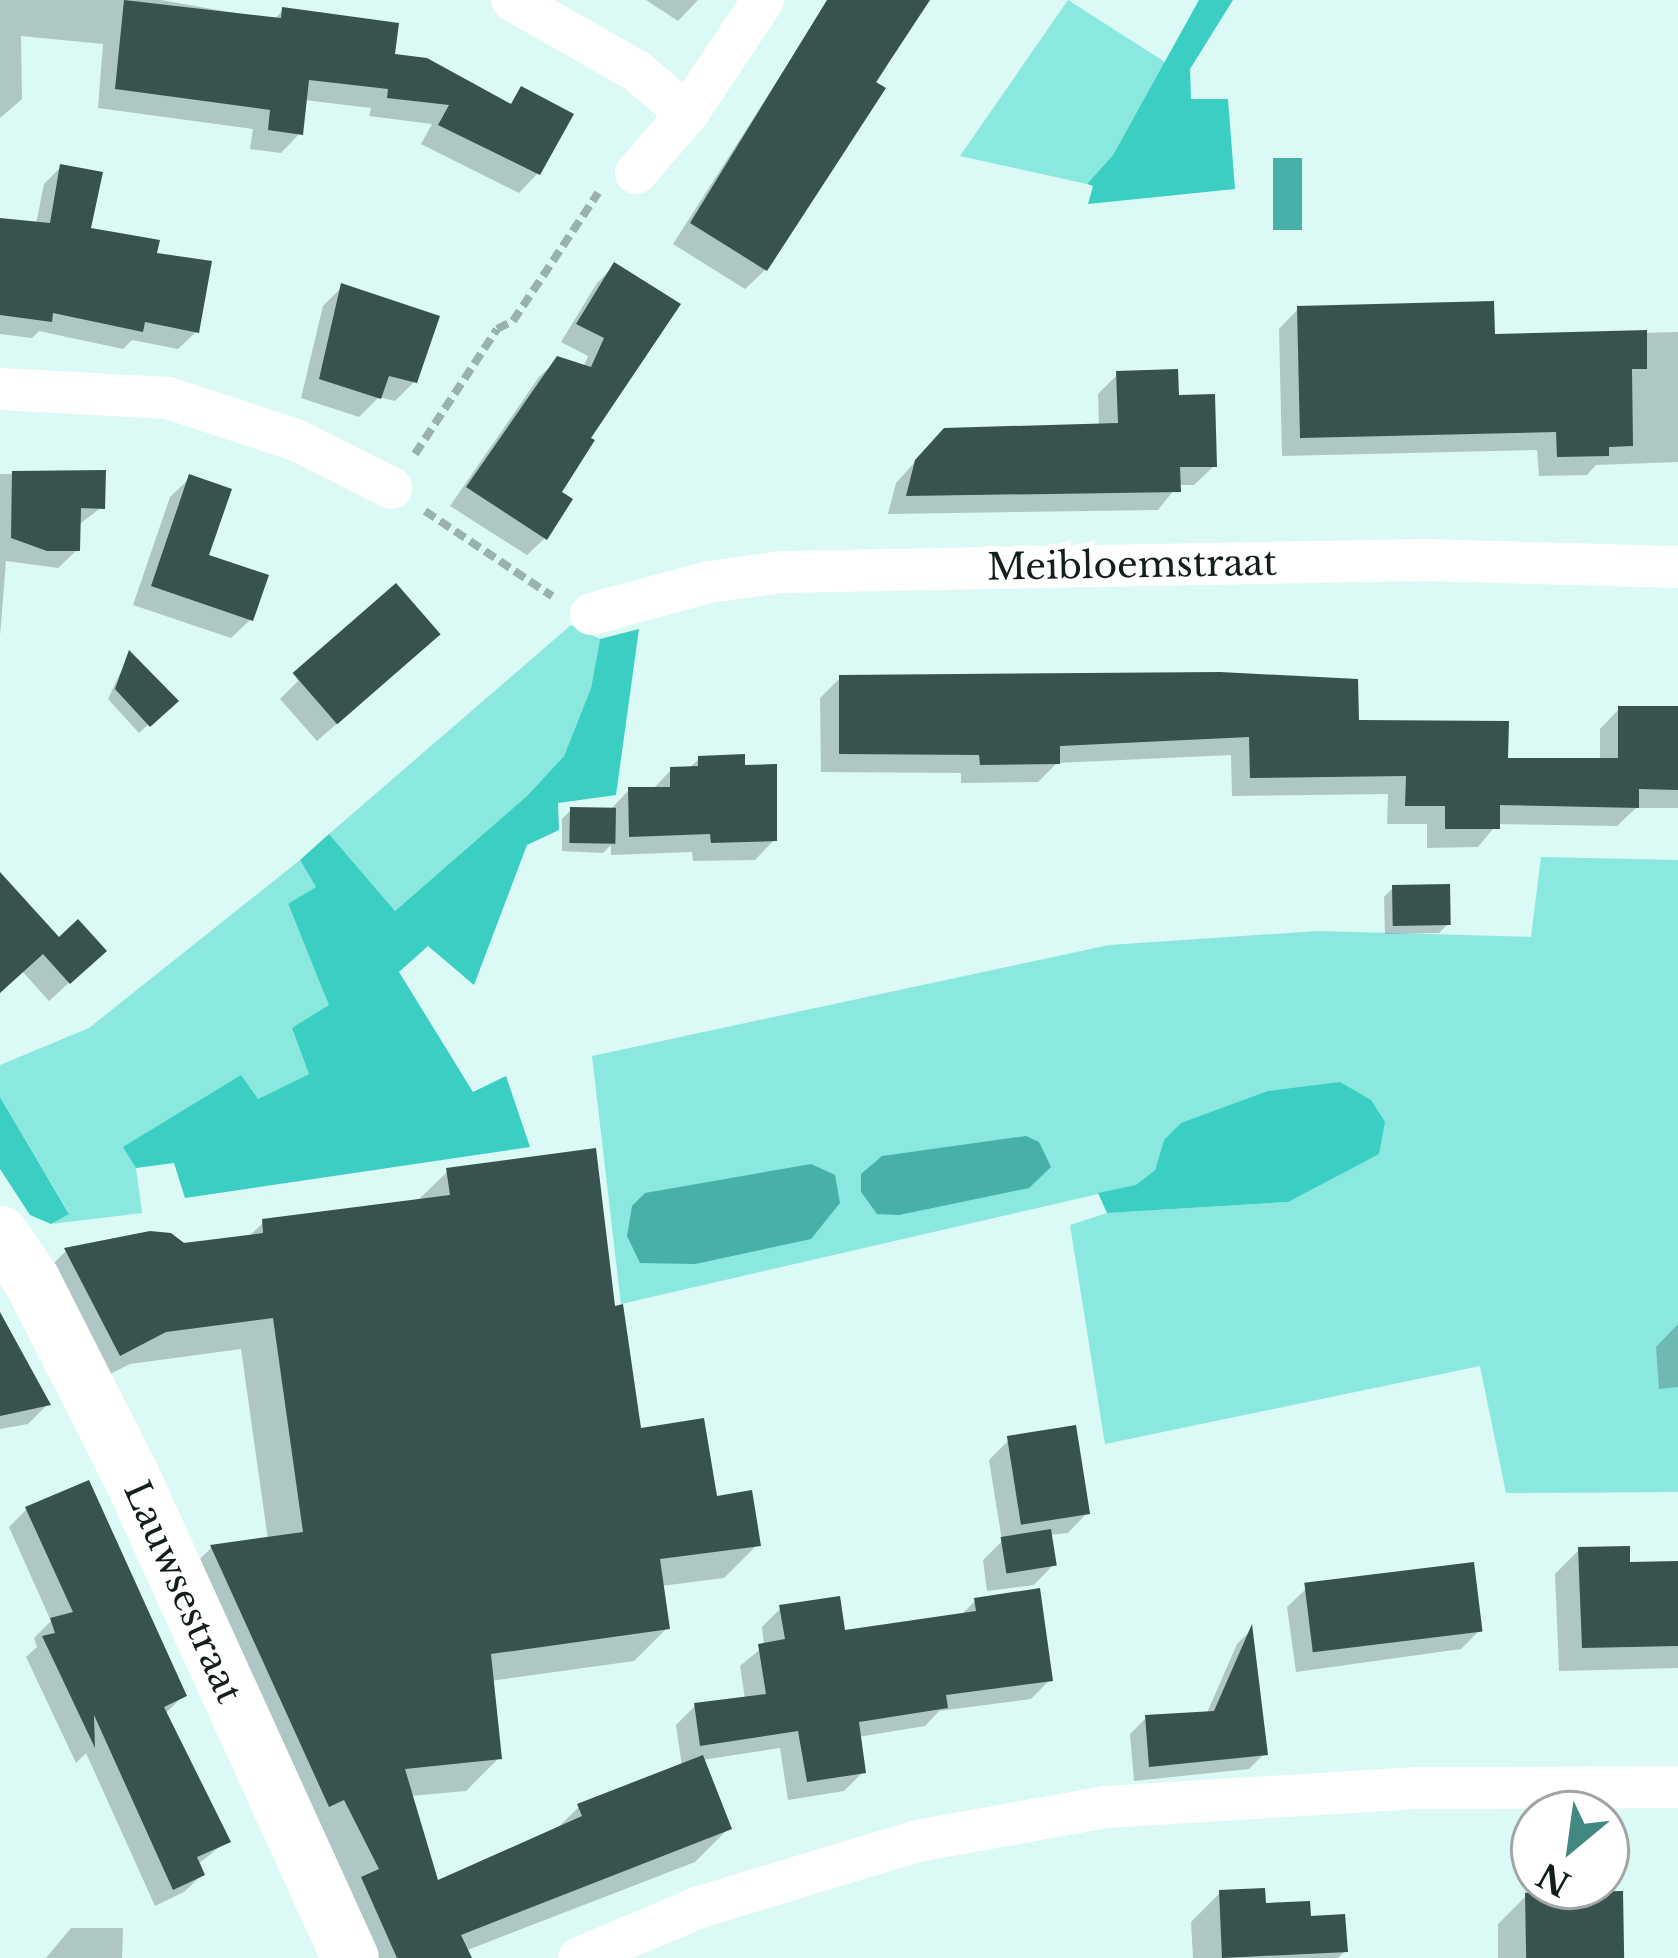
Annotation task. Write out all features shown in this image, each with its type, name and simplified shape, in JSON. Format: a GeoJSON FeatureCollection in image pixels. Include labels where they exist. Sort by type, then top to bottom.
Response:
{"type":"FeatureCollection","features":[{"type":"Feature","properties":{"kind":"street"},"geometry":{"type":"LineString","coordinates":[[512,0],[638,72],[687,114]]}},
{"type":"Feature","properties":{"kind":"street"},"geometry":{"type":"LineString","coordinates":[[636,173],[687,114],[763,0]]}},
{"type":"Feature","properties":{"kind":"street"},"geometry":{"type":"LineString","coordinates":[[0,389],[168,398],[296,440],[392,488]]}},
{"type":"Feature","properties":{"kind":"street","name":"Meibloemstraat"},"geometry":{"type":"LineString","coordinates":[[591,614],[709,581],[781,572],[1425,560],[1678,567]]}},
{"type":"Feature","properties":{"kind":"street","name":"Lauwsestraat"},"geometry":{"type":"LineString","coordinates":[[0,1234],[32,1281],[131,1476],[350,1958]]}},
{"type":"Feature","properties":{"kind":"street"},"geometry":{"type":"LineString","coordinates":[[579,1958],[700,1907],[917,1841],[1106,1807],[1468,1786],[1678,1787]]}},
{"type":"Feature","properties":{"kind":"path"},"geometry":{"type":"LineString","coordinates":[[591,614],[568,607],[392,488],[497,329],[513,321],[596,195],[636,173]]}},
{"type":"Feature","properties":{"kind":"shaded area"},"geometry":{"type":"Polygon","coordinates":[[[1068,0],[1165,62],[1113,155],[1087,184],[960,156],[1068,0]]]}},
{"type":"Feature","properties":{"kind":"shaded area"},"geometry":{"type":"Polygon","coordinates":[[[1199,0],[1233,0],[1190,69],[1191,99],[1228,99],[1235,189],[1088,204],[1093,186],[1087,184],[1113,155],[1199,0]]]}},
{"type":"Feature","properties":{"kind":"shaded area"},"geometry":{"type":"Polygon","coordinates":[[[1273,158],[1302,158],[1302,230],[1273,230],[1273,158]]]}},
{"type":"Feature","properties":{"kind":"shaded area"},"geometry":{"type":"Polygon","coordinates":[[[571,625],[600,639],[591,688],[564,756],[527,796],[395,911],[329,834],[571,625]]]}},
{"type":"Feature","properties":{"kind":"shaded area"},"geometry":{"type":"Polygon","coordinates":[[[639,629],[616,795],[558,803],[559,830],[527,845],[474,985],[428,946],[399,972],[473,1092],[506,1076],[530,1147],[185,1198],[174,1163],[136,1168],[123,1147],[241,1075],[258,1099],[309,1074],[292,1028],[329,1005],[288,904],[316,887],[300,860],[329,834],[395,911],[527,796],[564,756],[591,688],[600,639],[639,629]]]}},
{"type":"Feature","properties":{"kind":"shaded area"},"geometry":{"type":"Polygon","coordinates":[[[1541,857],[1678,860],[1678,1492],[1506,1493],[1480,1366],[1105,1444],[1070,1225],[1107,1213],[1288,1202],[1164,1140],[1155,1170],[1137,1185],[621,1304],[592,1056],[1109,945],[1318,931],[1531,937],[1541,857]]]}},
{"type":"Feature","properties":{"kind":"shaded area"},"geometry":{"type":"Polygon","coordinates":[[[300,860],[316,887],[288,905],[330,1005],[309,1074],[258,1099],[240,1076],[124,1147],[136,1168],[142,1213],[51,1224],[69,1213],[0,1097],[0,1065],[89,1028],[300,860]]]}},
{"type":"Feature","properties":{"kind":"shaded area"},"geometry":{"type":"Polygon","coordinates":[[[1340,1082],[1371,1100],[1385,1122],[1379,1154],[1288,1202],[1107,1213],[1098,1193],[1136,1185],[1155,1170],[1164,1140],[1181,1123],[1268,1091],[1340,1082]]]}},
{"type":"Feature","properties":{"kind":"shaded area"},"geometry":{"type":"Polygon","coordinates":[[[0,1097],[69,1214],[51,1224],[30,1215],[0,1169],[0,1097]]]}},
{"type":"Feature","properties":{"kind":"shaded area"},"geometry":{"type":"Polygon","coordinates":[[[1026,1136],[1039,1142],[1051,1167],[1029,1188],[899,1215],[877,1214],[861,1192],[861,1174],[882,1156],[1026,1136]]]}},
{"type":"Feature","properties":{"kind":"shaded area"},"geometry":{"type":"Polygon","coordinates":[[[811,1164],[835,1175],[840,1203],[811,1239],[695,1264],[640,1263],[627,1236],[632,1206],[645,1193],[811,1164]]]}},
{"type":"Feature","properties":{"kind":"building"},"geometry":{"type":"Polygon","coordinates":[[[124,0],[281,18],[282,7],[399,23],[395,54],[427,58],[511,104],[521,86],[574,114],[540,175],[438,125],[449,105],[387,98],[388,89],[309,80],[303,135],[268,130],[270,110],[115,89],[124,0]]]}},
{"type":"Feature","properties":{"kind":"building"},"geometry":{"type":"Polygon","coordinates":[[[827,0],[930,0],[876,82],[886,88],[767,271],[690,223],[827,0]]]}},
{"type":"Feature","properties":{"kind":"building"},"geometry":{"type":"Polygon","coordinates":[[[60,164],[103,172],[91,228],[160,240],[157,253],[212,261],[199,333],[145,322],[143,332],[53,313],[52,322],[0,315],[0,218],[50,223],[60,164]]]}},
{"type":"Feature","properties":{"kind":"building"},"geometry":{"type":"Polygon","coordinates":[[[614,262],[681,304],[591,438],[595,440],[562,492],[573,499],[547,540],[466,487],[557,356],[591,367],[604,338],[576,324],[614,262]]]}},
{"type":"Feature","properties":{"kind":"building"},"geometry":{"type":"Polygon","coordinates":[[[341,283],[440,316],[417,383],[389,376],[381,399],[319,379],[341,283]]]}},
{"type":"Feature","properties":{"kind":"building"},"geometry":{"type":"Polygon","coordinates":[[[1494,301],[1495,334],[1647,330],[1647,369],[1632,369],[1633,446],[1609,447],[1609,456],[1557,457],[1556,432],[1300,438],[1297,306],[1494,301]]]}},
{"type":"Feature","properties":{"kind":"building"},"geometry":{"type":"Polygon","coordinates":[[[1178,369],[1179,395],[1215,394],[1217,467],[1180,467],[1181,492],[906,496],[915,460],[944,428],[1118,423],[1116,371],[1178,369]]]}},
{"type":"Feature","properties":{"kind":"building"},"geometry":{"type":"Polygon","coordinates":[[[106,470],[105,509],[81,508],[80,551],[47,551],[11,538],[12,471],[106,470]]]}},
{"type":"Feature","properties":{"kind":"building"},"geometry":{"type":"Polygon","coordinates":[[[189,474],[232,489],[209,555],[269,575],[253,621],[151,586],[189,474]]]}},
{"type":"Feature","properties":{"kind":"building"},"geometry":{"type":"Polygon","coordinates":[[[396,583],[441,634],[337,724],[293,673],[396,583]]]}},
{"type":"Feature","properties":{"kind":"building"},"geometry":{"type":"Polygon","coordinates":[[[129,650],[179,701],[150,727],[115,689],[129,650]]]}},
{"type":"Feature","properties":{"kind":"building"},"geometry":{"type":"Polygon","coordinates":[[[1220,672],[1358,679],[1359,720],[1509,721],[1508,758],[1618,758],[1618,706],[1678,706],[1678,790],[1639,789],[1639,808],[1500,805],[1500,829],[1445,829],[1445,806],[1405,806],[1406,776],[1250,778],[1249,737],[1060,746],[1060,764],[980,765],[979,755],[839,754],[839,675],[1220,672]]]}},
{"type":"Feature","properties":{"kind":"building"},"geometry":{"type":"Polygon","coordinates":[[[745,754],[745,765],[777,764],[777,841],[711,843],[710,834],[629,837],[628,787],[670,787],[670,767],[698,766],[698,756],[745,754]]]}},
{"type":"Feature","properties":{"kind":"building"},"geometry":{"type":"Polygon","coordinates":[[[570,807],[616,808],[615,844],[569,843],[570,807]]]}},
{"type":"Feature","properties":{"kind":"building"},"geometry":{"type":"Polygon","coordinates":[[[0,872],[59,937],[78,919],[107,951],[70,984],[43,954],[0,993],[0,872]]]}},
{"type":"Feature","properties":{"kind":"building"},"geometry":{"type":"Polygon","coordinates":[[[1450,884],[1451,925],[1393,926],[1392,885],[1450,884]]]}},
{"type":"Feature","properties":{"kind":"building"},"geometry":{"type":"Polygon","coordinates":[[[596,1148],[615,1306],[623,1304],[641,1428],[704,1418],[717,1496],[752,1490],[761,1546],[660,1559],[670,1629],[491,1654],[502,1759],[405,1769],[438,1880],[582,1816],[577,1804],[703,1755],[732,1829],[461,1935],[472,1958],[397,1958],[361,1877],[379,1869],[344,1800],[329,1807],[210,1545],[303,1532],[273,1318],[166,1332],[120,1356],[64,1248],[150,1231],[171,1233],[184,1243],[263,1233],[262,1219],[450,1195],[446,1168],[596,1148]]]}},
{"type":"Feature","properties":{"kind":"building"},"geometry":{"type":"Polygon","coordinates":[[[0,1312],[51,1405],[0,1416],[0,1312]]]}},
{"type":"Feature","properties":{"kind":"building"},"geometry":{"type":"Polygon","coordinates":[[[1076,1425],[1090,1514],[1021,1525],[1007,1436],[1076,1425]]]}},
{"type":"Feature","properties":{"kind":"building"},"geometry":{"type":"Polygon","coordinates":[[[89,1480],[187,1696],[164,1707],[231,1842],[197,1857],[205,1875],[173,1890],[94,1715],[95,1748],[42,1636],[55,1633],[50,1618],[73,1612],[25,1507],[89,1480]]]}},
{"type":"Feature","properties":{"kind":"building"},"geometry":{"type":"Polygon","coordinates":[[[1051,1529],[1057,1566],[1006,1574],[1001,1537],[1051,1529]]]}},
{"type":"Feature","properties":{"kind":"building"},"geometry":{"type":"Polygon","coordinates":[[[1630,1546],[1630,1562],[1678,1561],[1678,1646],[1582,1648],[1578,1547],[1630,1546]]]}},
{"type":"Feature","properties":{"kind":"building"},"geometry":{"type":"Polygon","coordinates":[[[1474,1562],[1483,1631],[1313,1652],[1304,1583],[1474,1562]]]}},
{"type":"Feature","properties":{"kind":"building"},"geometry":{"type":"Polygon","coordinates":[[[1040,1588],[1053,1681],[946,1695],[948,1708],[859,1722],[866,1773],[807,1782],[798,1731],[700,1746],[694,1703],[766,1694],[758,1644],[785,1639],[779,1605],[840,1596],[845,1630],[976,1611],[974,1598],[1040,1588]]]}},
{"type":"Feature","properties":{"kind":"building"},"geometry":{"type":"Polygon","coordinates":[[[1252,1624],[1268,1755],[1149,1767],[1145,1715],[1214,1711],[1252,1624]]]}},
{"type":"Feature","properties":{"kind":"building"},"geometry":{"type":"Polygon","coordinates":[[[1265,1888],[1266,1903],[1310,1901],[1311,1916],[1345,1914],[1348,1952],[1222,1958],[1219,1890],[1265,1888]]]}},
{"type":"Feature","properties":{"kind":"building"},"geometry":{"type":"Polygon","coordinates":[[[1525,1910],[1623,1910],[1624,1958],[1526,1958],[1525,1910]]]}}]}
